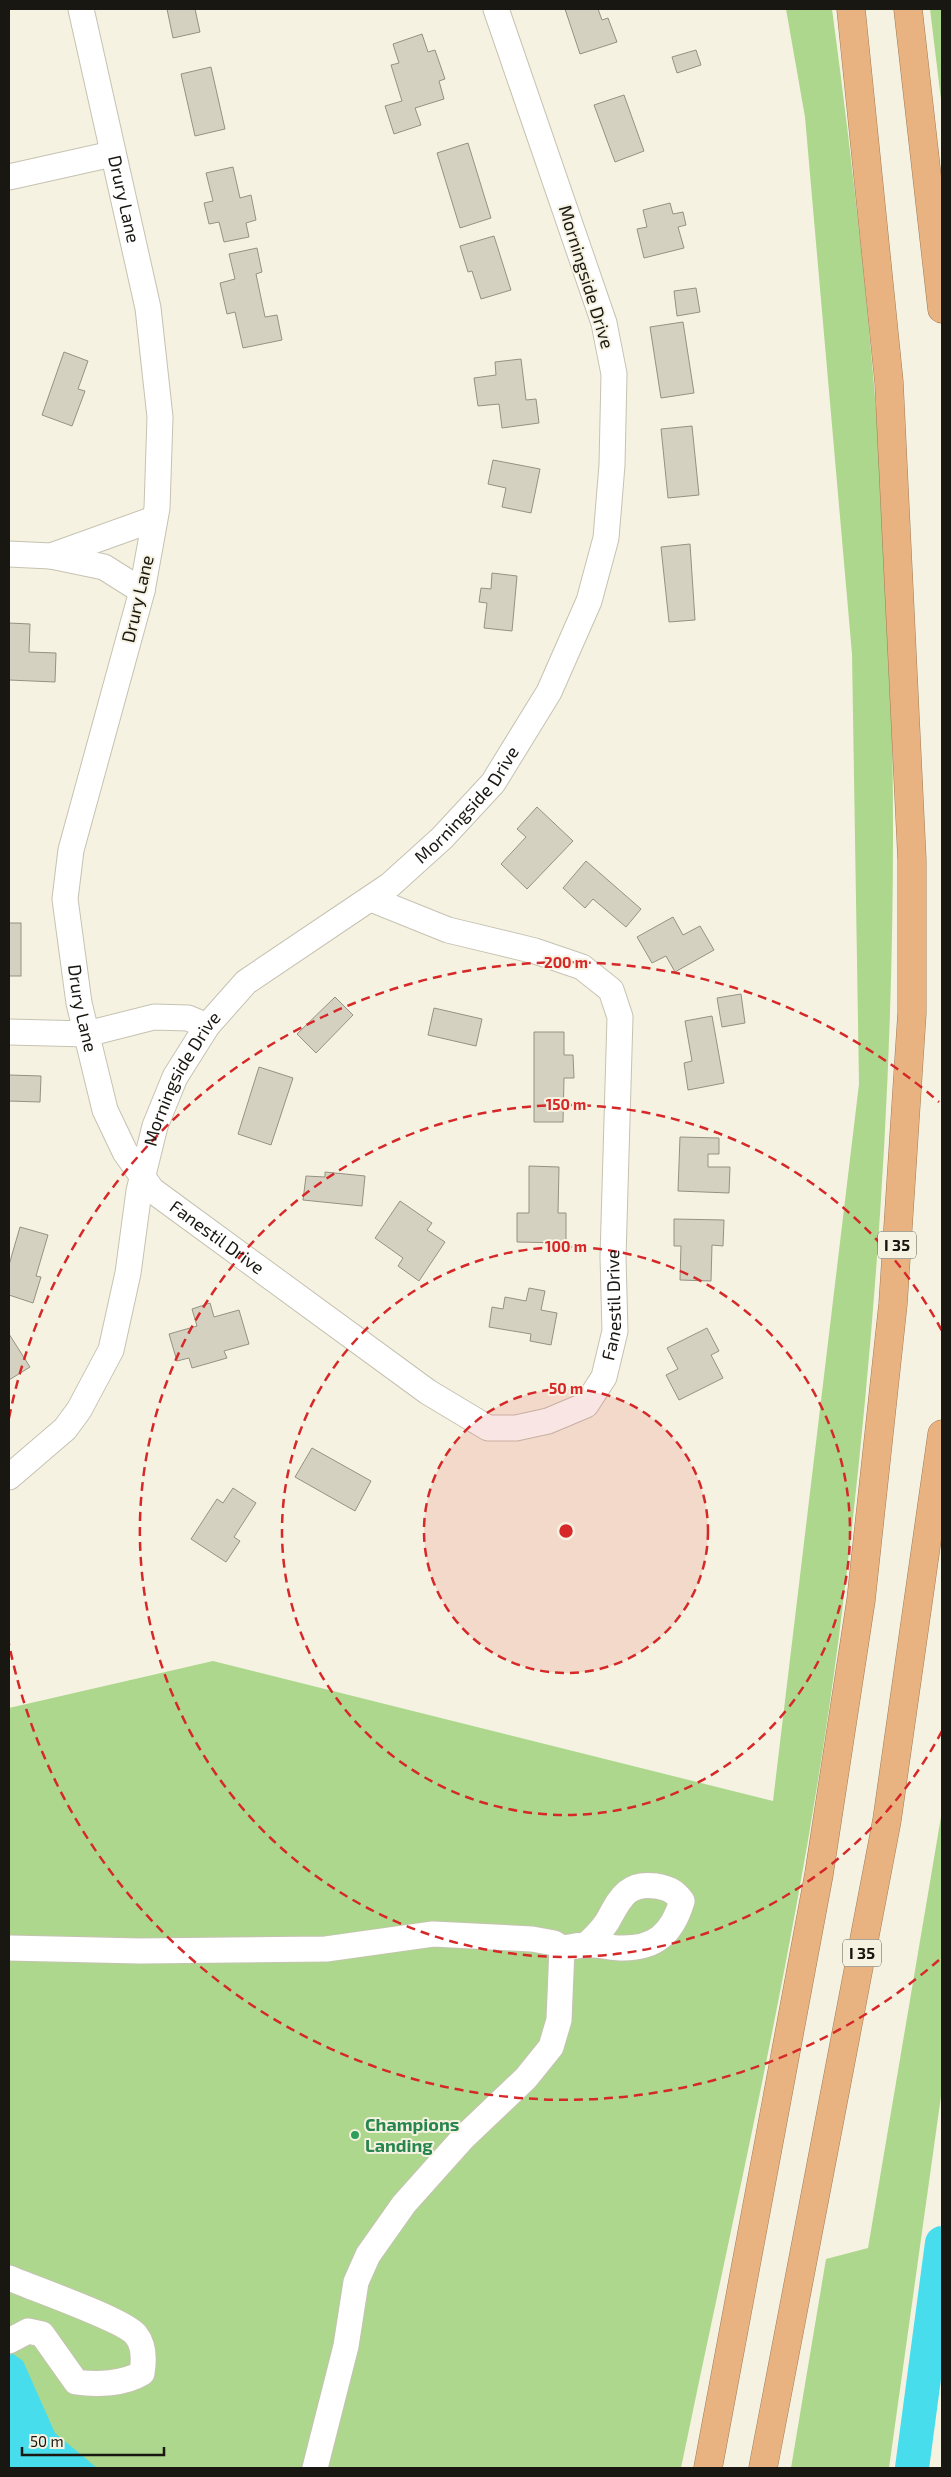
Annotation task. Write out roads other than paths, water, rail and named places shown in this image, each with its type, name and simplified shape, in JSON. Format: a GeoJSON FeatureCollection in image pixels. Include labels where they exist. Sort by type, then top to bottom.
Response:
{"type":"FeatureCollection","features":[{"type":"Feature","properties":{"kind":"highway","name":"I 35"},"geometry":{"type":"LineString","coordinates":[[708,2468],[820,1874],[860,1600],[893,1304],[912,1012],[912,860],[889,382],[850,9]]}},
{"type":"Feature","properties":{"kind":"highway"},"geometry":{"type":"LineString","coordinates":[[908,9],[942,309]]}},
{"type":"Feature","properties":{"kind":"highway","name":"I 35"},"geometry":{"type":"LineString","coordinates":[[763,2468],[887,1820],[942,1434]]}},
{"type":"Feature","properties":{"kind":"street","name":"Drury Lane"},"geometry":{"type":"LineString","coordinates":[[81,9],[148,308],[160,417],[157,508],[142,591],[71,850],[65,899],[79,1003],[105,1110],[125,1152],[142,1176]]}},
{"type":"Feature","properties":{"kind":"street","name":"Morningside Drive"},"geometry":{"type":"LineString","coordinates":[[9,1477],[65,1429],[79,1410],[111,1350],[128,1273],[142,1176],[154,1126],[174,1077],[207,1026],[246,982],[390,885],[442,838],[493,783],[549,692],[589,601],[606,538],[612,465],[614,374],[604,324],[496,9]]}},
{"type":"Feature","properties":{"kind":"street"},"geometry":{"type":"LineString","coordinates":[[9,177],[112,154]]}},
{"type":"Feature","properties":{"kind":"street"},"geometry":{"type":"LineString","coordinates":[[50,556],[154,519]]}},
{"type":"Feature","properties":{"kind":"street"},"geometry":{"type":"LineString","coordinates":[[9,554],[50,556],[104,567],[142,591]]}},
{"type":"Feature","properties":{"kind":"street","name":"Fanestil Drive"},"geometry":{"type":"LineString","coordinates":[[142,1176],[152,1190],[428,1392],[488,1428],[516,1428],[548,1421],[586,1405],[604,1378],[615,1331],[613,1257],[620,1017],[611,990],[582,967],[535,951],[448,930],[371,898]]}},
{"type":"Feature","properties":{"kind":"street"},"geometry":{"type":"LineString","coordinates":[[9,1032],[87,1034],[154,1017],[188,1018],[207,1026]]}},
{"type":"Feature","properties":{"kind":"street"},"geometry":{"type":"LineString","coordinates":[[9,1948],[140,1951],[326,1949],[433,1934],[532,1939],[574,1946],[559,2020],[551,2047],[526,2078],[463,2138],[410,2197],[368,2255],[356,2282],[346,2346],[315,2468]]}},
{"type":"Feature","properties":{"kind":"street"},"geometry":{"type":"LineString","coordinates":[[9,2278],[118,2323],[136,2335],[144,2358],[142,2372],[132,2379],[92,2384],[76,2382],[42,2334],[28,2331],[9,2341]]}},
{"type":"Feature","properties":{"kind":"water"},"geometry":{"type":"Polygon","coordinates":[[[9,2351],[23,2361],[55,2433],[97,2468],[9,2468],[9,2351]]]}},
{"type":"Feature","properties":{"kind":"waterway"},"geometry":{"type":"LineString","coordinates":[[912,2468],[942,2243]]}},
{"type":"Feature","properties":{"kind":"place","name":"Champions Landing"},"geometry":{"type":"Point","coordinates":[355,2135]}}]}
